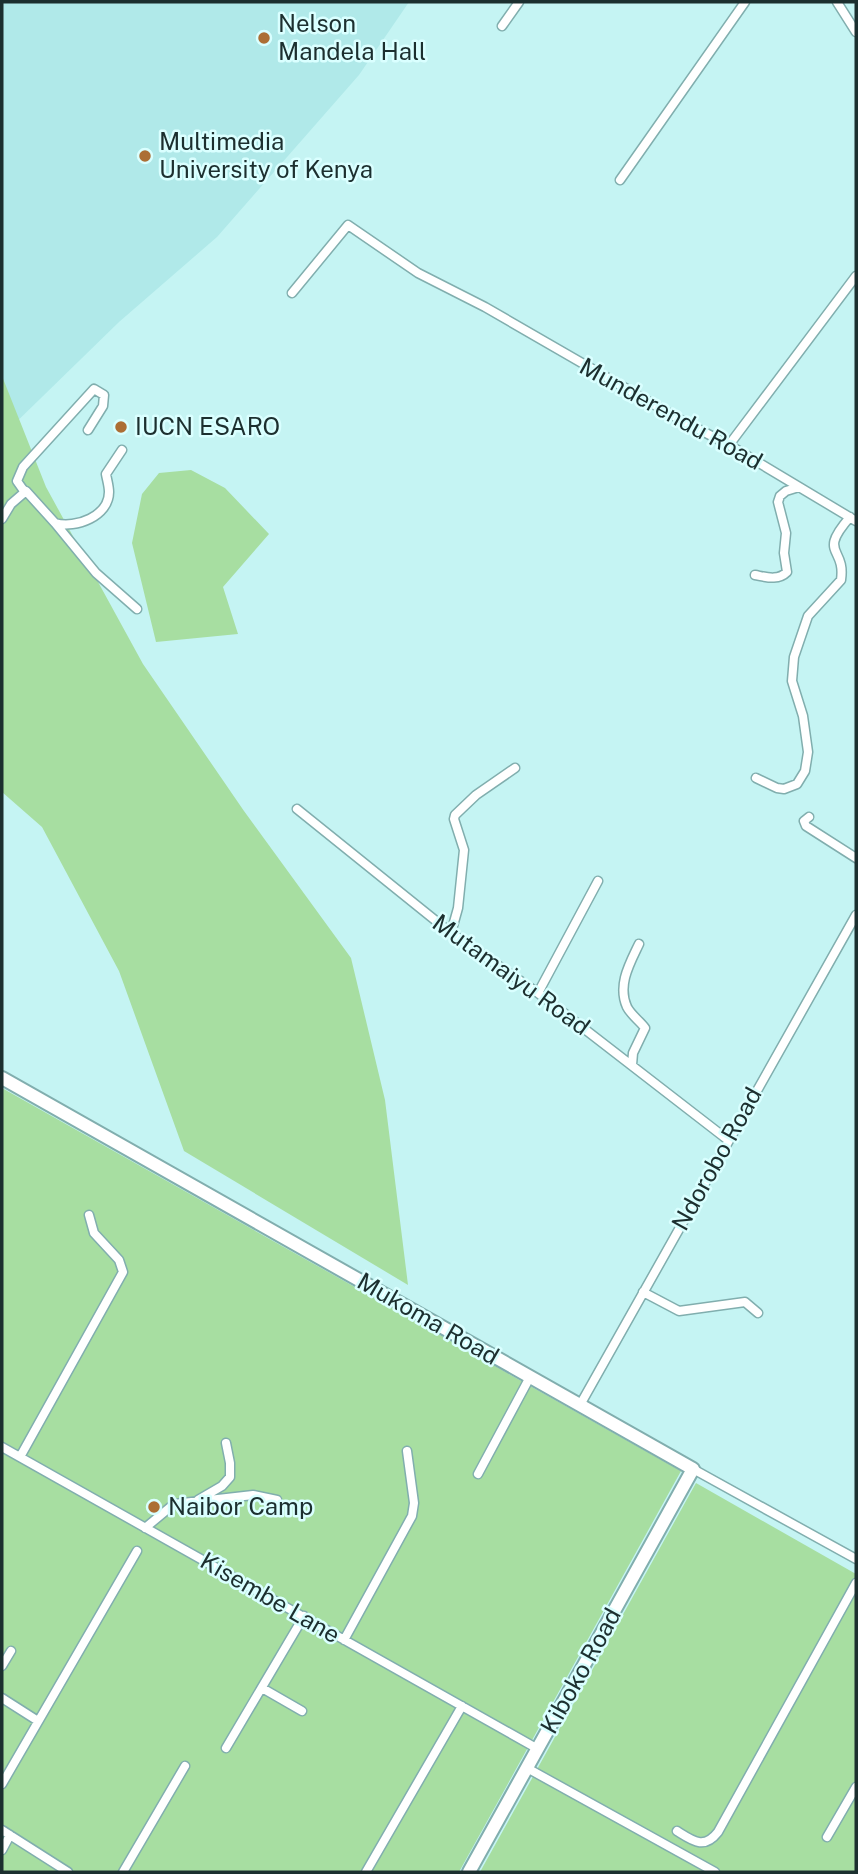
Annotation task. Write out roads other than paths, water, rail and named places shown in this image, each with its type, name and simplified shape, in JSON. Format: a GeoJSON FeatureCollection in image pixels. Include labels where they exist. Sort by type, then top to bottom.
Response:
{"type":"FeatureCollection","features":[{"type":"Feature","properties":{"kind":"street"},"geometry":{"type":"LineString","coordinates":[[502,26],[519,2]]}},
{"type":"Feature","properties":{"kind":"street"},"geometry":{"type":"LineString","coordinates":[[620,180],[745,2]]}},
{"type":"Feature","properties":{"kind":"street"},"geometry":{"type":"LineString","coordinates":[[837,2],[856,32]]}},
{"type":"Feature","properties":{"kind":"street","name":"Munderendu Road"},"geometry":{"type":"LineString","coordinates":[[292,293],[348,225],[418,273],[485,307],[678,419],[729,445],[853,519]]}},
{"type":"Feature","properties":{"kind":"street"},"geometry":{"type":"LineString","coordinates":[[729,445],[856,276]]}},
{"type":"Feature","properties":{"kind":"street"},"geometry":{"type":"LineString","coordinates":[[88,430],[103,406],[104,394],[94,389],[23,467],[17,481],[96,573],[137,609]]}},
{"type":"Feature","properties":{"kind":"street"},"geometry":{"type":"LineString","coordinates":[[55,523],[75,526],[102,509],[109,493],[106,474],[122,450]]}},
{"type":"Feature","properties":{"kind":"street"},"geometry":{"type":"LineString","coordinates":[[755,575],[781,577],[788,568],[784,552],[786,533],[778,502],[786,491],[799,487]]}},
{"type":"Feature","properties":{"kind":"street"},"geometry":{"type":"LineString","coordinates":[[2,519],[11,504],[24,491]]}},
{"type":"Feature","properties":{"kind":"street"},"geometry":{"type":"LineString","coordinates":[[756,778],[784,789],[797,784],[805,771],[808,752],[803,716],[792,681],[794,657],[808,617],[841,580],[841,566],[832,542],[835,534],[853,519]]}},
{"type":"Feature","properties":{"kind":"street"},"geometry":{"type":"LineString","coordinates":[[451,933],[458,908],[464,850],[454,815],[476,795],[515,768]]}},
{"type":"Feature","properties":{"kind":"street","name":"Mutamaiyu Road"},"geometry":{"type":"LineString","coordinates":[[296,809],[451,933],[538,993],[728,1140]]}},
{"type":"Feature","properties":{"kind":"street"},"geometry":{"type":"LineString","coordinates":[[809,817],[804,821],[806,826],[856,858]]}},
{"type":"Feature","properties":{"kind":"street"},"geometry":{"type":"LineString","coordinates":[[538,993],[598,881]]}},
{"type":"Feature","properties":{"kind":"street","name":"Ndorobo Road"},"geometry":{"type":"LineString","coordinates":[[580,1405],[856,915]]}},
{"type":"Feature","properties":{"kind":"street"},"geometry":{"type":"LineString","coordinates":[[632,1065],[633,1054],[645,1028],[626,1005],[623,989],[625,976],[639,944]]}},
{"type":"Feature","properties":{"kind":"street","name":"Mukoma Road"},"geometry":{"type":"LineString","coordinates":[[2,1077],[856,1559]]}},
{"type":"Feature","properties":{"kind":"street"},"geometry":{"type":"LineString","coordinates":[[20,1457],[123,1272],[118,1260],[94,1233],[89,1215]]}},
{"type":"Feature","properties":{"kind":"street"},"geometry":{"type":"LineString","coordinates":[[643,1292],[679,1311],[745,1302],[758,1313]]}},
{"type":"Feature","properties":{"kind":"street"},"geometry":{"type":"LineString","coordinates":[[478,1474],[530,1377]]}},
{"type":"Feature","properties":{"kind":"street"},"geometry":{"type":"LineString","coordinates":[[195,1501],[222,1486],[230,1477],[226,1443]]}},
{"type":"Feature","properties":{"kind":"street","name":"Kisembe Lane"},"geometry":{"type":"LineString","coordinates":[[2,1447],[538,1749]]}},
{"type":"Feature","properties":{"kind":"street"},"geometry":{"type":"LineString","coordinates":[[344,1640],[404,1535],[412,1516],[414,1503],[407,1451]]}},
{"type":"Feature","properties":{"kind":"street","name":"Kiboko Road"},"geometry":{"type":"LineString","coordinates":[[469,1872],[693,1469]]}},
{"type":"Feature","properties":{"kind":"street"},"geometry":{"type":"LineString","coordinates":[[145,1528],[171,1505],[253,1495],[277,1500]]}},
{"type":"Feature","properties":{"kind":"street"},"geometry":{"type":"LineString","coordinates":[[2,1784],[138,1551]]}},
{"type":"Feature","properties":{"kind":"street"},"geometry":{"type":"LineString","coordinates":[[677,1831],[699,1844],[707,1843],[718,1832],[856,1583]]}},
{"type":"Feature","properties":{"kind":"street"},"geometry":{"type":"LineString","coordinates":[[226,1748],[304,1616]]}},
{"type":"Feature","properties":{"kind":"street"},"geometry":{"type":"LineString","coordinates":[[2,1666],[11,1651]]}},
{"type":"Feature","properties":{"kind":"street"},"geometry":{"type":"LineString","coordinates":[[262,1688],[302,1711]]}},
{"type":"Feature","properties":{"kind":"street"},"geometry":{"type":"LineString","coordinates":[[2,1698],[38,1721]]}},
{"type":"Feature","properties":{"kind":"street"},"geometry":{"type":"LineString","coordinates":[[366,1872],[462,1706]]}},
{"type":"Feature","properties":{"kind":"street"},"geometry":{"type":"LineString","coordinates":[[123,1872],[185,1766]]}},
{"type":"Feature","properties":{"kind":"street"},"geometry":{"type":"LineString","coordinates":[[527,1768],[715,1872]]}},
{"type":"Feature","properties":{"kind":"street"},"geometry":{"type":"LineString","coordinates":[[827,1837],[856,1787]]}},
{"type":"Feature","properties":{"kind":"street"},"geometry":{"type":"LineString","coordinates":[[2,1830],[68,1872]]}},
{"type":"Feature","properties":{"kind":"street"},"geometry":{"type":"LineString","coordinates":[[2,1850],[10,1835]]}},
{"type":"Feature","properties":{"kind":"place","name":"Nelson Mandela Hall"},"geometry":{"type":"Point","coordinates":[264,38]}},
{"type":"Feature","properties":{"kind":"place","name":"Multimedia University of Kenya"},"geometry":{"type":"Point","coordinates":[145,156]}},
{"type":"Feature","properties":{"kind":"place","name":"IUCN ESARO"},"geometry":{"type":"Point","coordinates":[121,427]}},
{"type":"Feature","properties":{"kind":"place","name":"Naibor Camp"},"geometry":{"type":"Point","coordinates":[154,1507]}}]}
